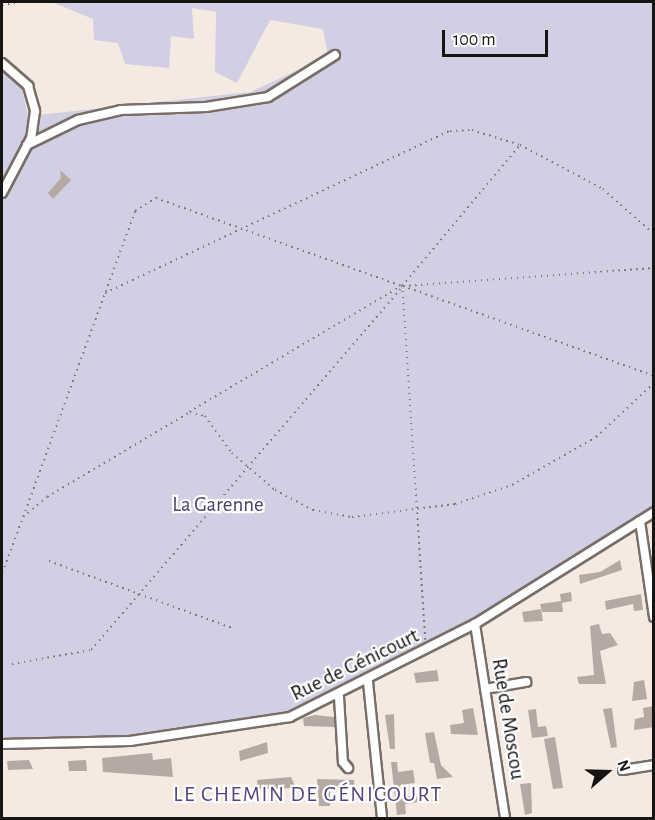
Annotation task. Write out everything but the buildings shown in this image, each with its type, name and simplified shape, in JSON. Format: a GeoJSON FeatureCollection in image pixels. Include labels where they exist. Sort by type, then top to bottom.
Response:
{"type":"FeatureCollection","features":[{"type":"Feature","properties":{"kind":"street"},"geometry":{"type":"LineString","coordinates":[[27,145],[78,120],[121,110],[206,107],[268,97],[335,56]]}},
{"type":"Feature","properties":{"kind":"street"},"geometry":{"type":"LineString","coordinates":[[2,63],[16,71],[31,93],[34,122],[27,145],[2,194]]}},
{"type":"Feature","properties":{"kind":"street","name":"Rue de Génicourt"},"geometry":{"type":"LineString","coordinates":[[2,744],[130,741],[290,717],[339,697],[475,624],[654,512]]}},
{"type":"Feature","properties":{"kind":"street"},"geometry":{"type":"LineString","coordinates":[[640,521],[654,617]]}},
{"type":"Feature","properties":{"kind":"street","name":"Rue de Moscou"},"geometry":{"type":"LineString","coordinates":[[475,624],[505,819]]}},
{"type":"Feature","properties":{"kind":"street"},"geometry":{"type":"LineString","coordinates":[[368,682],[382,819]]}},
{"type":"Feature","properties":{"kind":"street"},"geometry":{"type":"LineString","coordinates":[[485,689],[526,682]]}},
{"type":"Feature","properties":{"kind":"street"},"geometry":{"type":"LineString","coordinates":[[339,697],[343,762],[348,768]]}},
{"type":"Feature","properties":{"kind":"street"},"geometry":{"type":"LineString","coordinates":[[623,770],[654,765]]}},
{"type":"Feature","properties":{"kind":"path"},"geometry":{"type":"LineString","coordinates":[[2,5],[20,2]]}},
{"type":"Feature","properties":{"kind":"path"},"geometry":{"type":"LineString","coordinates":[[104,293],[450,131],[472,130],[520,145],[603,189],[654,234]]}},
{"type":"Feature","properties":{"kind":"path"},"geometry":{"type":"LineString","coordinates":[[2,142],[2,162]]}},
{"type":"Feature","properties":{"kind":"path"},"geometry":{"type":"LineString","coordinates":[[12,664],[91,650],[520,145]]}},
{"type":"Feature","properties":{"kind":"path"},"geometry":{"type":"LineString","coordinates":[[2,573],[135,211],[156,198],[654,376]]}},
{"type":"Feature","properties":{"kind":"path"},"geometry":{"type":"LineString","coordinates":[[23,517],[47,497],[402,286],[654,268]]}},
{"type":"Feature","properties":{"kind":"path"},"geometry":{"type":"LineString","coordinates":[[402,286],[426,644]]}},
{"type":"Feature","properties":{"kind":"path"},"geometry":{"type":"LineString","coordinates":[[190,412],[205,416],[247,468],[313,510],[352,517],[417,511],[476,499],[552,465],[596,437],[654,383]]}},
{"type":"Feature","properties":{"kind":"path"},"geometry":{"type":"LineString","coordinates":[[50,561],[232,628]]}},
{"type":"Feature","properties":{"kind":"green space","name":"La Garenne"},"geometry":{"type":"Polygon","coordinates":[[[653,2],[653,506],[474,621],[290,713],[133,737],[57,743],[2,738],[2,69],[22,88],[28,116],[250,92],[328,56],[323,29],[270,20],[237,83],[215,72],[216,12],[192,8],[194,39],[171,36],[169,68],[125,64],[118,43],[94,40],[93,19],[54,3],[653,2]]]}},
{"type":"Feature","properties":{"kind":"district","name":"LE CHEMIN DE GÉNICOURT"},"geometry":{"type":"Point","coordinates":[308,795]}}]}
